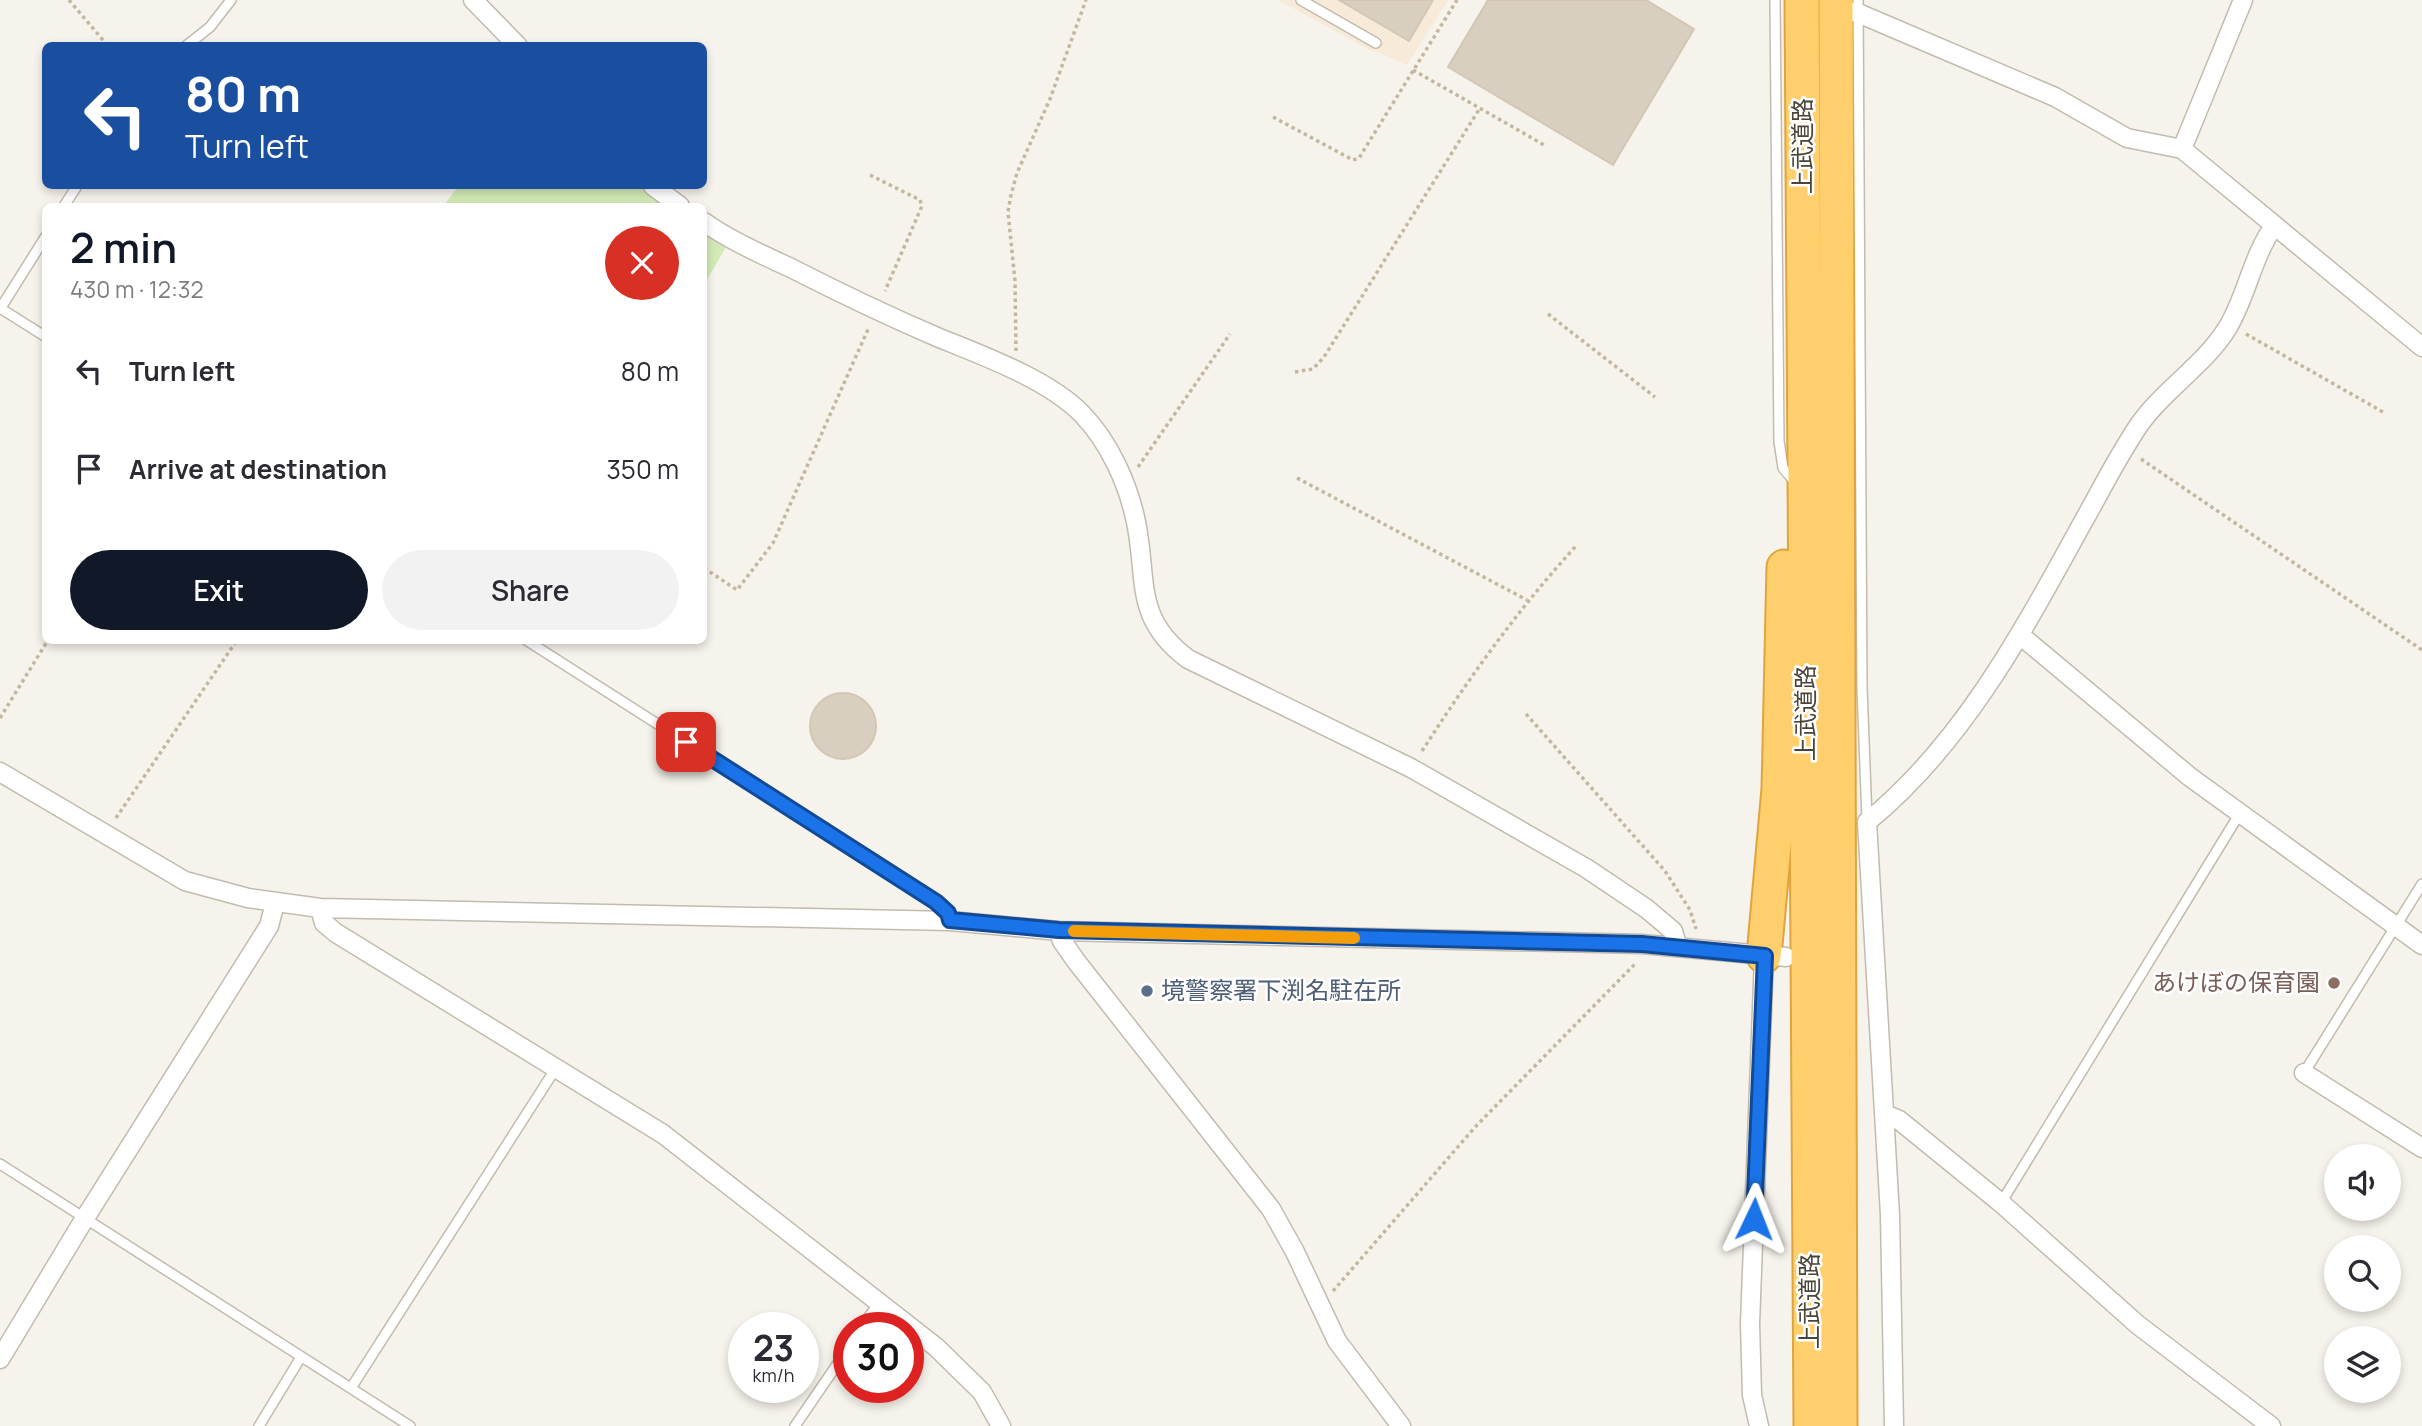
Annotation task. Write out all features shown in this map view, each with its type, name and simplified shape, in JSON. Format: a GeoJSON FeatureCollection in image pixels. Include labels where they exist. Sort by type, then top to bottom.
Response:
{"type":"FeatureCollection","features":[{"type":"Feature","properties":{"kind":"highway","name":"上武道路"},"geometry":{"type":"LineString","coordinates":[[1802,0],[1811,1426]]}},
{"type":"Feature","properties":{"kind":"highway","name":"上武道路"},"geometry":{"type":"LineString","coordinates":[[1840,1426],[1847,5]]}},
{"type":"Feature","properties":{"kind":"highway"},"geometry":{"type":"LineString","coordinates":[[1775,956],[1782,585],[1793,480],[1804,418]]}},
{"type":"Feature","properties":{"kind":"street"},"geometry":{"type":"LineString","coordinates":[[473,0],[514,42]]}},
{"type":"Feature","properties":{"kind":"street"},"geometry":{"type":"LineString","coordinates":[[2182,149],[2244,0]]}},
{"type":"Feature","properties":{"kind":"street"},"geometry":{"type":"LineString","coordinates":[[1847,5],[2055,97],[2127,138],[2182,149],[2422,347]]}},
{"type":"Feature","properties":{"kind":"street"},"geometry":{"type":"LineString","coordinates":[[657,189],[676,203]]}},
{"type":"Feature","properties":{"kind":"street"},"geometry":{"type":"LineString","coordinates":[[707,224],[876,311],[1017,373],[1061,397],[1081,413],[1098,434],[1123,479],[1136,522],[1149,610],[1158,633],[1169,645],[1188,659],[1411,768],[1587,868],[1637,902],[1673,931],[1676,946]]}},
{"type":"Feature","properties":{"kind":"street"},"geometry":{"type":"LineString","coordinates":[[1894,1426],[1885,1114],[1867,822],[1951,735],[2020,635],[2148,412],[2217,342],[2229,325],[2255,262],[2274,226]]}},
{"type":"Feature","properties":{"kind":"street"},"geometry":{"type":"LineString","coordinates":[[2020,635],[2172,763],[2422,945]]}},
{"type":"Feature","properties":{"kind":"street"},"geometry":{"type":"LineString","coordinates":[[0,772],[185,881],[217,892],[320,908],[950,920],[1059,930],[1642,944],[1775,956],[1750,1324],[1752,1395],[1759,1426]]}},
{"type":"Feature","properties":{"kind":"street"},"geometry":{"type":"LineString","coordinates":[[0,1359],[85,1218],[269,926],[275,903]]}},
{"type":"Feature","properties":{"kind":"street"},"geometry":{"type":"LineString","coordinates":[[320,908],[324,923],[336,933],[557,1066],[663,1134],[966,1373],[982,1392],[1001,1426]]}},
{"type":"Feature","properties":{"kind":"street"},"geometry":{"type":"LineString","coordinates":[[1059,930],[1062,941],[1076,961],[1270,1209],[1337,1341],[1401,1426]]}},
{"type":"Feature","properties":{"kind":"street"},"geometry":{"type":"LineString","coordinates":[[1852,959],[1876,959]]}},
{"type":"Feature","properties":{"kind":"street"},"geometry":{"type":"LineString","coordinates":[[2304,1073],[2422,1148]]}},
{"type":"Feature","properties":{"kind":"street"},"geometry":{"type":"LineString","coordinates":[[1885,1114],[1899,1120],[2001,1203],[2138,1325],[2271,1426]]}},
{"type":"Feature","properties":{"kind":"lane"},"geometry":{"type":"LineString","coordinates":[[191,42],[210,27],[232,0]]}},
{"type":"Feature","properties":{"kind":"lane"},"geometry":{"type":"LineString","coordinates":[[1301,0],[1376,43]]}},
{"type":"Feature","properties":{"kind":"lane"},"geometry":{"type":"LineString","coordinates":[[1775,0],[1779,441],[1783,468],[1793,480]]}},
{"type":"Feature","properties":{"kind":"lane"},"geometry":{"type":"LineString","coordinates":[[1847,5],[1867,822]]}},
{"type":"Feature","properties":{"kind":"lane"},"geometry":{"type":"LineString","coordinates":[[42,242],[0,309],[42,335]]}},
{"type":"Feature","properties":{"kind":"lane"},"geometry":{"type":"LineString","coordinates":[[532,644],[936,902],[948,913],[950,920]]}},
{"type":"Feature","properties":{"kind":"lane"},"geometry":{"type":"LineString","coordinates":[[2001,1203],[2240,813]]}},
{"type":"Feature","properties":{"kind":"lane"},"geometry":{"type":"LineString","coordinates":[[2304,1073],[2422,884]]}},
{"type":"Feature","properties":{"kind":"lane"},"geometry":{"type":"LineString","coordinates":[[351,1388],[557,1066]]}},
{"type":"Feature","properties":{"kind":"lane"},"geometry":{"type":"LineString","coordinates":[[0,1164],[410,1426]]}},
{"type":"Feature","properties":{"kind":"lane"},"geometry":{"type":"LineString","coordinates":[[872,1312],[878,1304]]}},
{"type":"Feature","properties":{"kind":"lane"},"geometry":{"type":"LineString","coordinates":[[259,1426],[301,1357]]}},
{"type":"Feature","properties":{"kind":"lane"},"geometry":{"type":"LineString","coordinates":[[795,1426],[833,1370]]}},
{"type":"Feature","properties":{"kind":"path"},"geometry":{"type":"LineString","coordinates":[[69,0],[105,42]]}},
{"type":"Feature","properties":{"kind":"path"},"geometry":{"type":"LineString","coordinates":[[1017,373],[1010,203],[1017,173],[1050,99],[1086,0]]}},
{"type":"Feature","properties":{"kind":"path"},"geometry":{"type":"LineString","coordinates":[[1273,117],[1353,160],[1359,158],[1457,0]]}},
{"type":"Feature","properties":{"kind":"path"},"geometry":{"type":"LineString","coordinates":[[1413,70],[1546,146]]}},
{"type":"Feature","properties":{"kind":"path"},"geometry":{"type":"LineString","coordinates":[[1295,372],[1313,369],[1324,357],[1480,108]]}},
{"type":"Feature","properties":{"kind":"path"},"geometry":{"type":"LineString","coordinates":[[707,570],[737,590],[773,543],[922,206],[920,200],[870,175]]}},
{"type":"Feature","properties":{"kind":"path"},"geometry":{"type":"LineString","coordinates":[[1548,314],[1656,397]]}},
{"type":"Feature","properties":{"kind":"path"},"geometry":{"type":"LineString","coordinates":[[2229,325],[2346,388],[2383,412]]}},
{"type":"Feature","properties":{"kind":"path"},"geometry":{"type":"LineString","coordinates":[[1123,479],[1134,472],[1230,334]]}},
{"type":"Feature","properties":{"kind":"path"},"geometry":{"type":"LineString","coordinates":[[2125,448],[2422,650]]}},
{"type":"Feature","properties":{"kind":"path"},"geometry":{"type":"LineString","coordinates":[[1297,478],[1527,600]]}},
{"type":"Feature","properties":{"kind":"path"},"geometry":{"type":"LineString","coordinates":[[1411,768],[1467,681],[1527,600],[1577,545]]}},
{"type":"Feature","properties":{"kind":"path"},"geometry":{"type":"LineString","coordinates":[[0,718],[46,644]]}},
{"type":"Feature","properties":{"kind":"path"},"geometry":{"type":"LineString","coordinates":[[105,834],[234,644]]}},
{"type":"Feature","properties":{"kind":"path"},"geometry":{"type":"LineString","coordinates":[[1526,714],[1665,871],[1690,910],[1698,933],[1697,948]]}},
{"type":"Feature","properties":{"kind":"path"},"geometry":{"type":"LineString","coordinates":[[1320,1306],[1476,1126],[1637,962],[1642,944]]}},
{"type":"Feature","properties":{"kind":"shaded area"},"geometry":{"type":"Polygon","coordinates":[[[1278,0],[1448,0],[1407,65],[1366,48],[1278,0]]]}},
{"type":"Feature","properties":{"kind":"green space"},"geometry":{"type":"Polygon","coordinates":[[[457,189],[644,189],[662,203],[445,203],[457,189]]]}},
{"type":"Feature","properties":{"kind":"green space"},"geometry":{"type":"Polygon","coordinates":[[[707,234],[726,247],[707,280],[707,234]]]}},
{"type":"Feature","properties":{"kind":"building"},"geometry":{"type":"Polygon","coordinates":[[[1339,0],[1433,0],[1409,41],[1339,0]]]}},
{"type":"Feature","properties":{"kind":"building"},"geometry":{"type":"Polygon","coordinates":[[[1488,0],[1646,0],[1694,29],[1613,165],[1448,67],[1488,0]]]}},
{"type":"Feature","properties":{"kind":"building"},"geometry":{"type":"Polygon","coordinates":[[[836,693],[850,693],[862,698],[871,707],[876,726],[874,739],[867,750],[850,759],[836,759],[824,754],[815,745],[810,733],[810,719],[815,707],[824,698],[836,693]]]}},
{"type":"Feature","properties":{"kind":"slow traffic"},"geometry":{"type":"LineString","coordinates":[[1074,931],[1354,938]]}},
{"type":"Feature","properties":{"kind":"place","name":"あけぼの保育園"},"geometry":{"type":"Point","coordinates":[2334,983]}},
{"type":"Feature","properties":{"kind":"place","name":"境警察署下渕名駐在所"},"geometry":{"type":"Point","coordinates":[1147,991]}},
{"type":"Feature","properties":{"kind":"route"},"geometry":{"type":"LineString","coordinates":[[686,742],[936,902],[948,913],[950,920],[1014,928],[1059,930],[1642,944],[1765,956],[1754,1219]]}}]}
